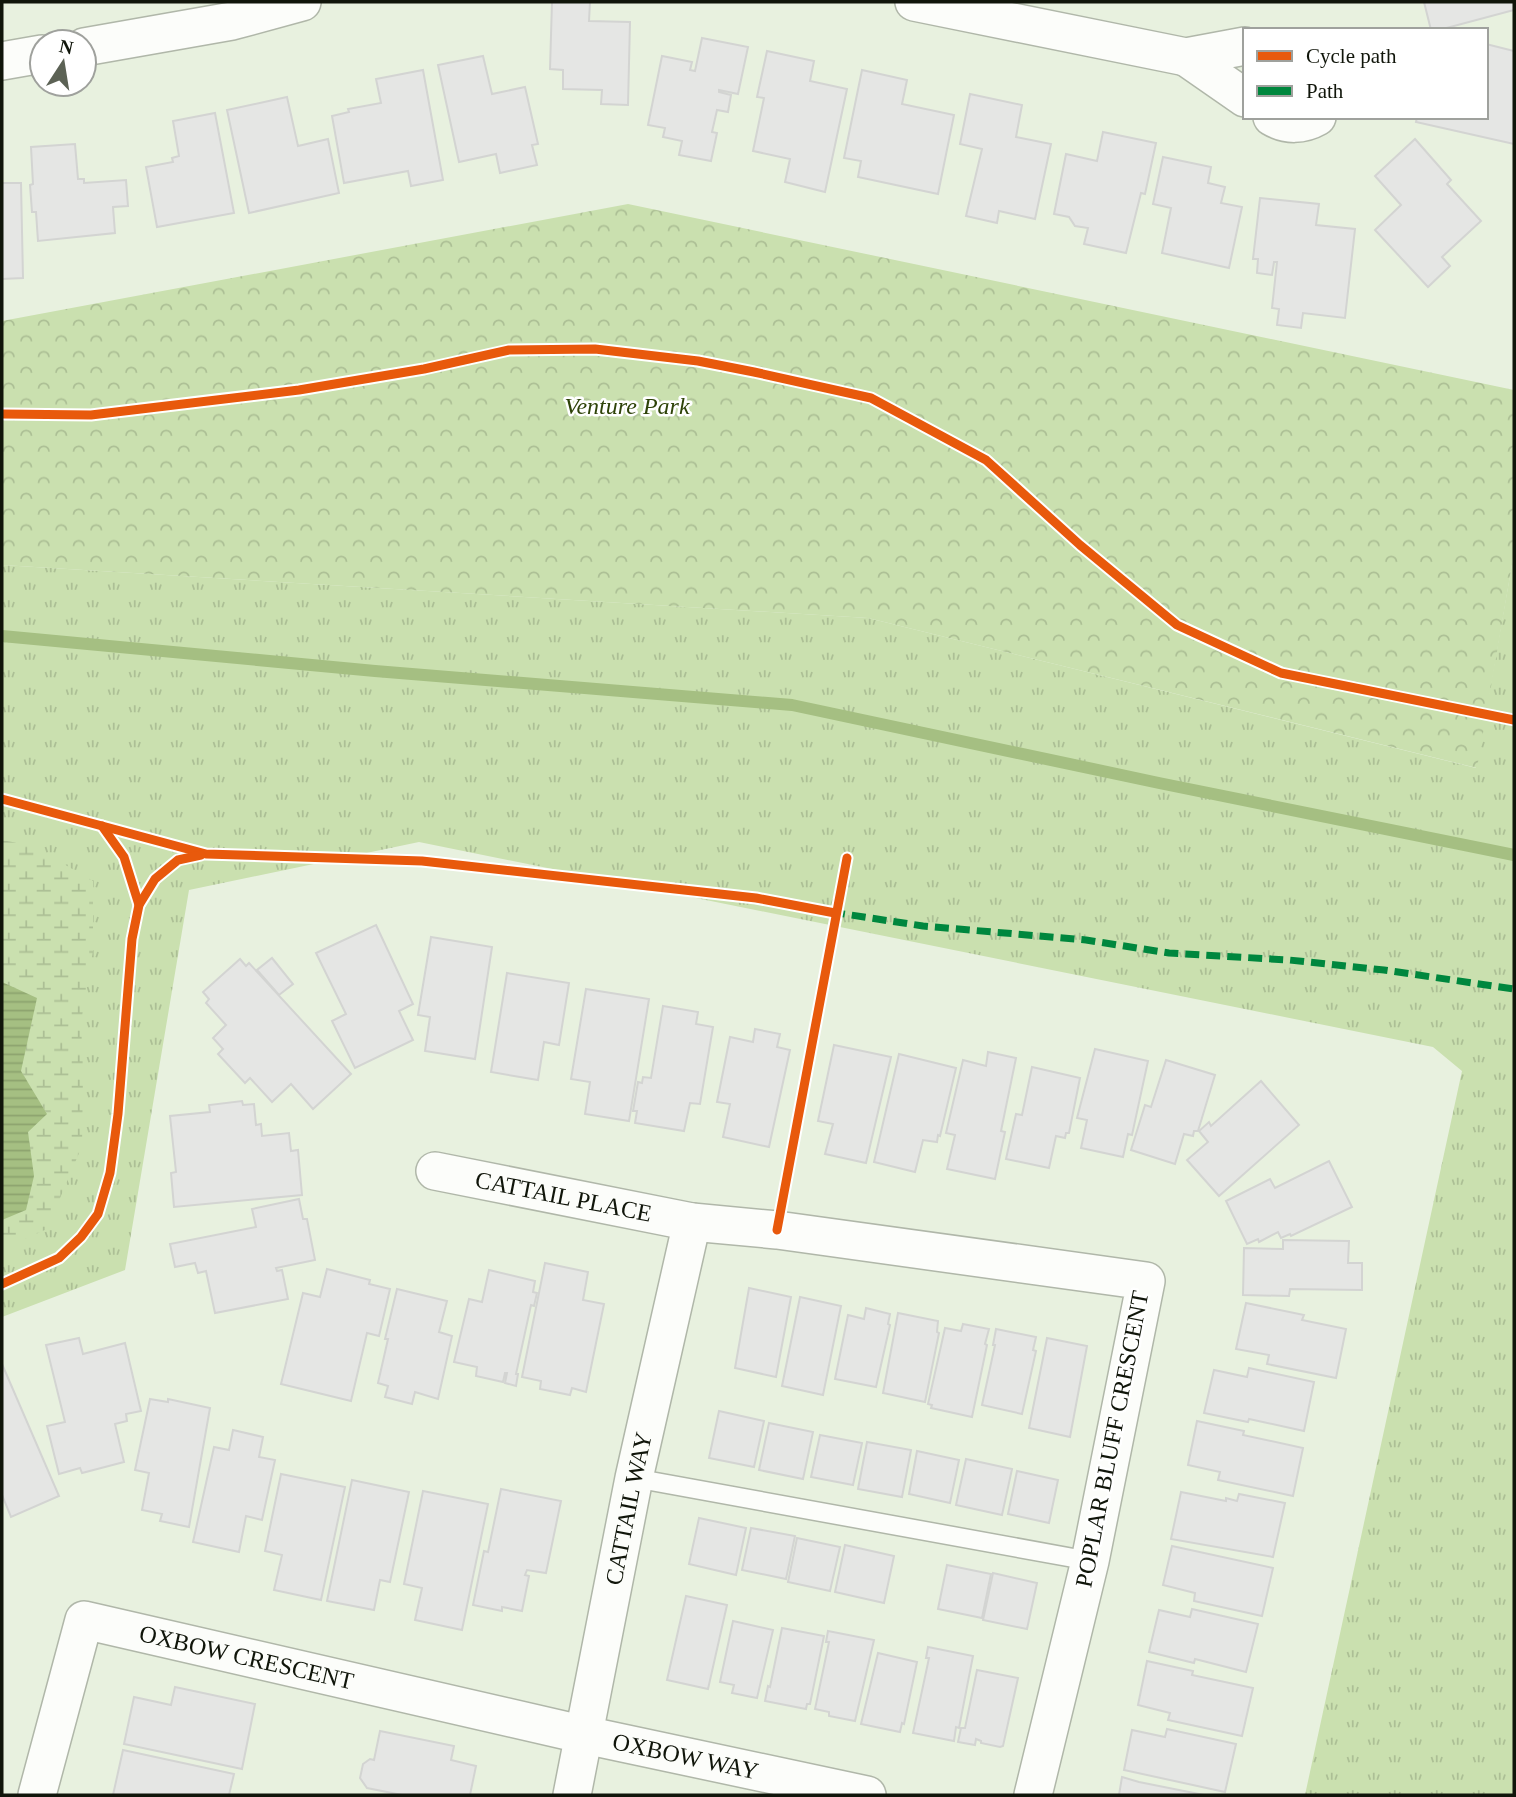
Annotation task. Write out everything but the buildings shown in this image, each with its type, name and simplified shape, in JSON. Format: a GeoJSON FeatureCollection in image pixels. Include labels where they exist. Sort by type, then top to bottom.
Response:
{"type":"FeatureCollection","features":[{"type":"Feature","properties":{"kind":"street"},"geometry":{"type":"LineString","coordinates":[[98,45],[232,21],[302,2]]}},
{"type":"Feature","properties":{"kind":"street"},"geometry":{"type":"LineString","coordinates":[[914,2],[1186,57],[1243,46]]}},
{"type":"Feature","properties":{"kind":"street"},"geometry":{"type":"LineString","coordinates":[[2,61],[28,56]]}},
{"type":"Feature","properties":{"kind":"street"},"geometry":{"type":"LineString","coordinates":[[1186,57],[1243,97]]}},
{"type":"Feature","properties":{"kind":"street"},"geometry":{"type":"LineString","coordinates":[[1278,119],[1293,124],[1314,119]]}},
{"type":"Feature","properties":{"kind":"street","name":"CATTAIL PLACE"},"geometry":{"type":"LineString","coordinates":[[435,1171],[692,1222]]}},
{"type":"Feature","properties":{"kind":"street","name":"CATTAIL WAY"},"geometry":{"type":"LineString","coordinates":[[572,1795],[634,1478],[692,1222]]}},
{"type":"Feature","properties":{"kind":"street","name":"POPLAR BLUFF CRESCENT"},"geometry":{"type":"LineString","coordinates":[[692,1222],[776,1230],[1146,1281],[1090,1560],[1033,1795]]}},
{"type":"Feature","properties":{"kind":"street","name":"OXBOW CRESCENT"},"geometry":{"type":"LineString","coordinates":[[37,1795],[84,1620],[584,1735]]}},
{"type":"Feature","properties":{"kind":"street","name":"OXBOW WAY"},"geometry":{"type":"LineString","coordinates":[[584,1735],[867,1795]]}},
{"type":"Feature","properties":{"kind":"lane"},"geometry":{"type":"LineString","coordinates":[[634,1478],[1090,1560]]}},
{"type":"Feature","properties":{"kind":"green space","name":"Venture Park"},"geometry":{"type":"Polygon","coordinates":[[[628,204],[1514,390],[1514,553],[1477,768],[868,618],[2,565],[2,321],[628,204]]]}},
{"type":"Feature","properties":{"kind":"green space"},"geometry":{"type":"Polygon","coordinates":[[[1514,553],[1514,1795],[1305,1795],[1462,1071],[1433,1047],[419,842],[189,890],[125,1270],[2,1317],[2,565],[868,618],[1476,768],[1514,553]]]}},
{"type":"Feature","properties":{"kind":"green space"},"geometry":{"type":"Polygon","coordinates":[[[2,840],[33,846],[93,881],[93,951],[81,1022],[82,1146],[47,1229],[2,1249],[2,1220],[26,1210],[34,1176],[28,1132],[47,1114],[21,1071],[37,998],[2,982],[2,840]]]}},
{"type":"Feature","properties":{"kind":"shaded area"},"geometry":{"type":"Polygon","coordinates":[[[2,982],[37,998],[21,1071],[47,1114],[28,1132],[34,1176],[26,1210],[2,1220],[2,982]]]}},
{"type":"Feature","properties":{"kind":"waterway"},"geometry":{"type":"LineString","coordinates":[[2,636],[375,671],[792,705],[1514,855]]}},
{"type":"Feature","properties":{"kind":"marked path"},"geometry":{"type":"LineString","coordinates":[[831,912],[923,926],[1086,940],[1169,953],[1289,960],[1384,970],[1514,989]]}},
{"type":"Feature","properties":{"kind":"cycle path"},"geometry":{"type":"LineString","coordinates":[[2,414],[91,415],[299,390],[424,369],[509,350],[595,349],[698,361],[754,372],[871,398],[986,460],[1080,545],[1177,625],[1281,673],[1514,720]]}},
{"type":"Feature","properties":{"kind":"cycle path"},"geometry":{"type":"LineString","coordinates":[[2,799],[206,854],[422,861],[756,898],[835,913]]}},
{"type":"Feature","properties":{"kind":"cycle path"},"geometry":{"type":"LineString","coordinates":[[102,826],[124,857],[139,905]]}},
{"type":"Feature","properties":{"kind":"cycle path"},"geometry":{"type":"LineString","coordinates":[[2,1284],[59,1258],[81,1237],[98,1214],[110,1173],[118,1114],[132,939],[139,905],[155,879],[178,860],[201,855]]}},
{"type":"Feature","properties":{"kind":"cycle path"},"geometry":{"type":"LineString","coordinates":[[777,1230],[847,858]]}}]}
